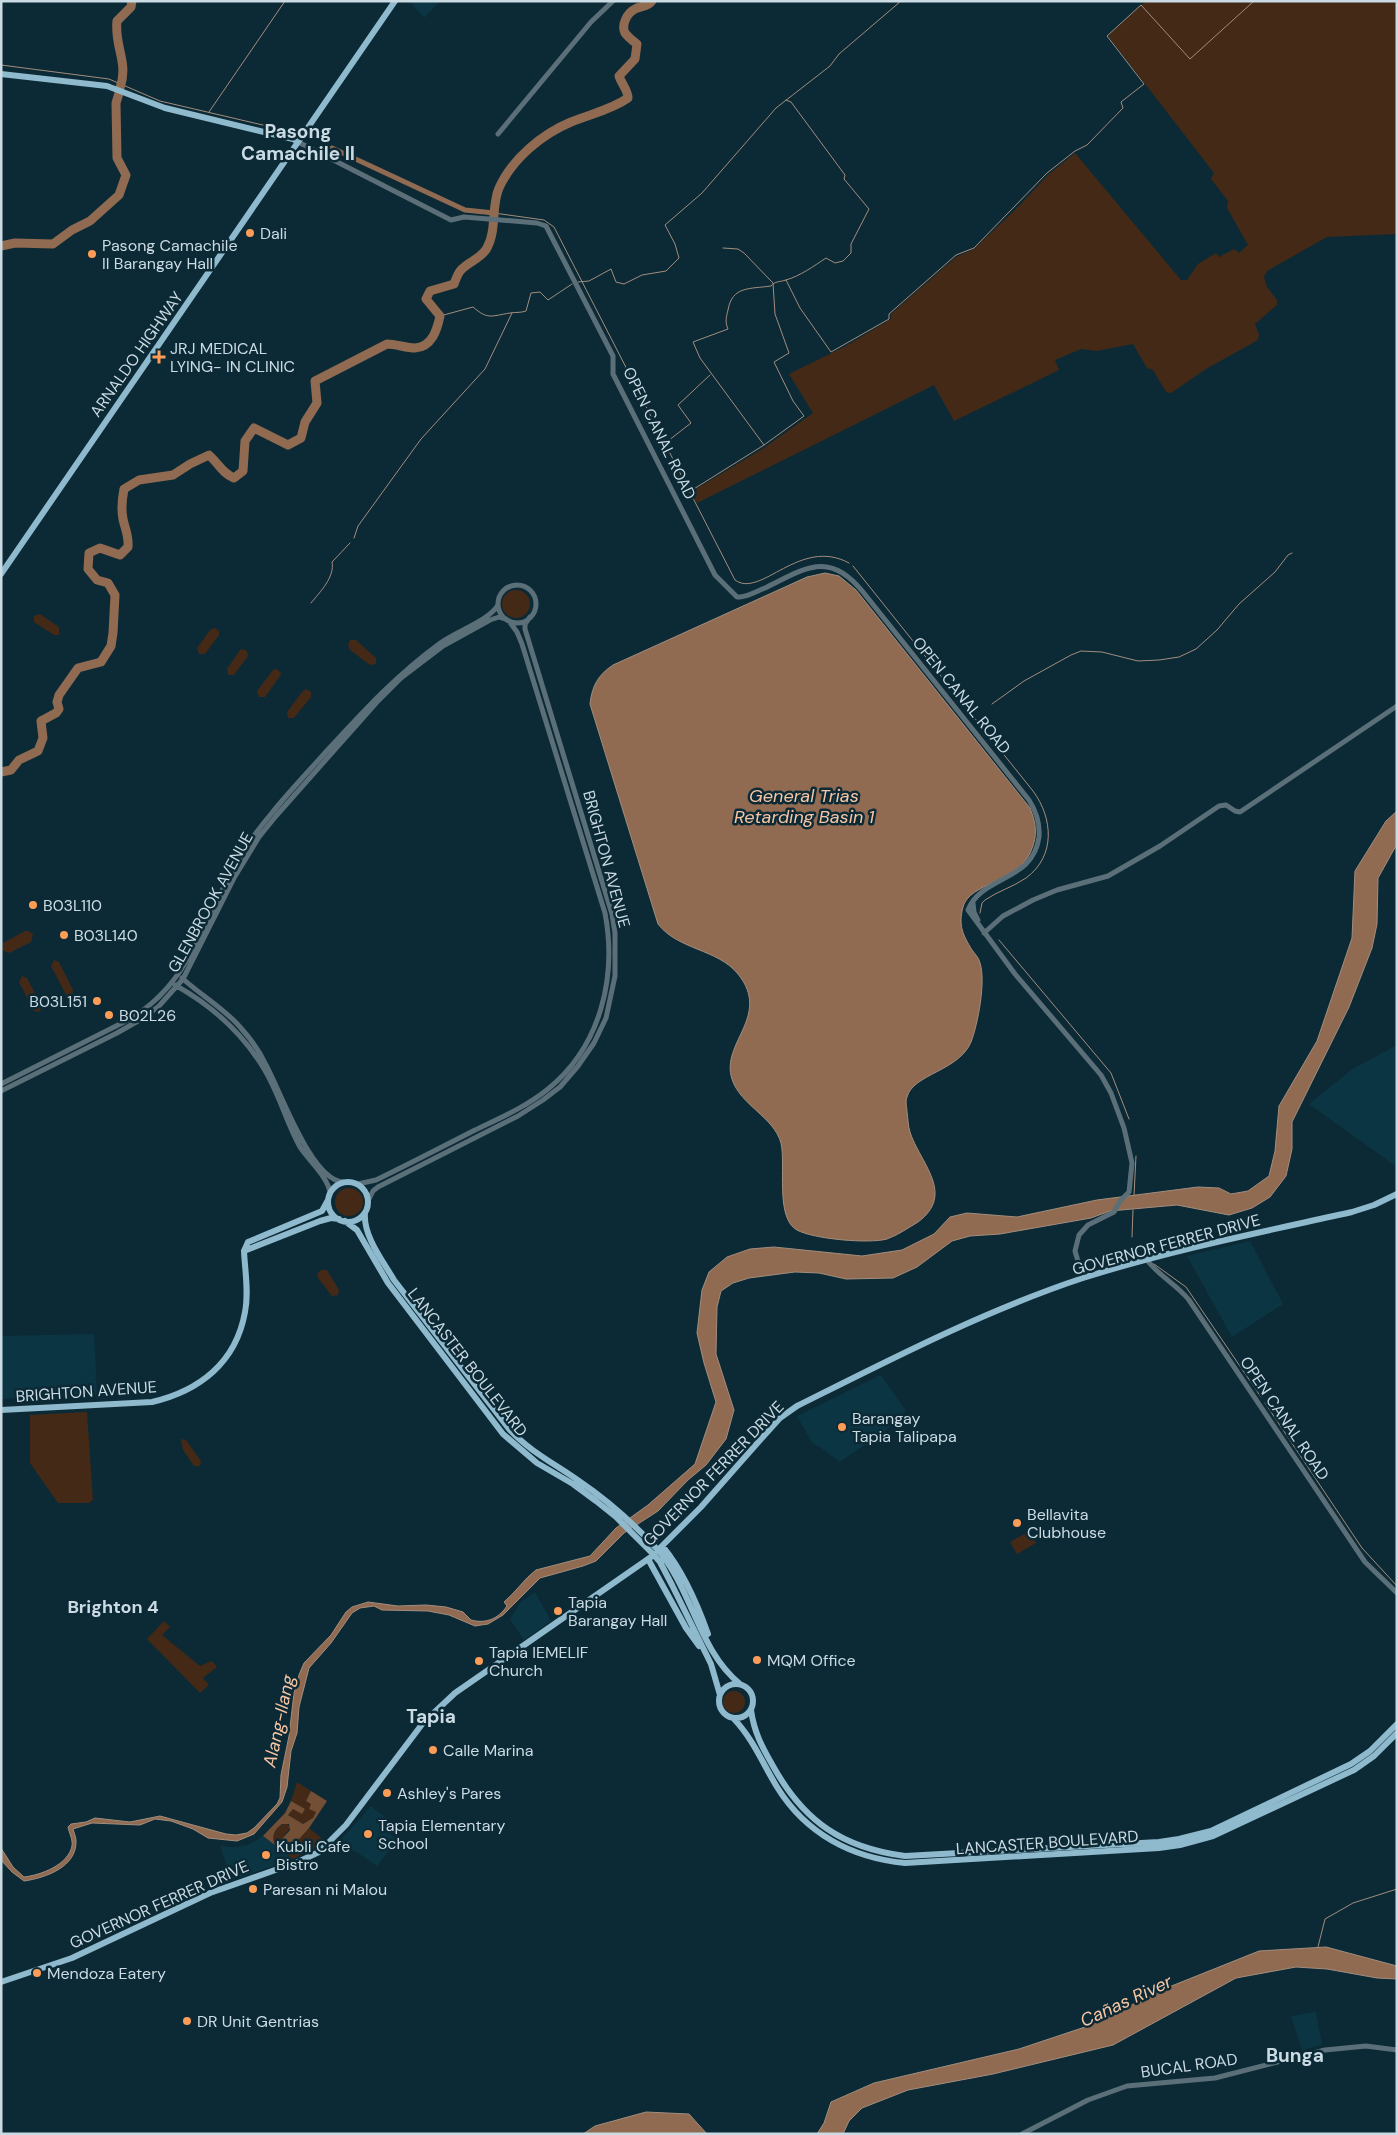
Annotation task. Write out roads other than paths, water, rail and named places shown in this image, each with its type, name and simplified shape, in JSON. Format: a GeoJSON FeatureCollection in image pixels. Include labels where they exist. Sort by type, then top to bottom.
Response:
{"type":"FeatureCollection","features":[{"type":"Feature","properties":{"kind":"main road","name":"ARNALDO HIGHWAY"},"geometry":{"type":"LineString","coordinates":[[1,574],[396,1]]}},
{"type":"Feature","properties":{"kind":"main road","name":"OPEN CANAL ROAD"},"geometry":{"type":"LineString","coordinates":[[1,74],[107,86],[165,108],[293,139],[298,142]]}},
{"type":"Feature","properties":{"kind":"main road"},"geometry":{"type":"LineString","coordinates":[[343,1182],[358,1184],[365,1191],[368,1201],[365,1213],[356,1220],[331,1218],[320,1221],[244,1251],[251,1240],[278,1231],[322,1211],[333,1189],[343,1182]]}},
{"type":"Feature","properties":{"kind":"main road","name":"GOVERNOR FERRER DRIVE"},"geometry":{"type":"LineString","coordinates":[[1,1982],[72,1958],[210,1893],[298,1862],[319,1852],[346,1825],[433,1712],[455,1693],[663,1547],[701,1508],[780,1418],[797,1406],[939,1337],[1083,1278],[1147,1260],[1352,1212],[1374,1205],[1397,1194]]}},
{"type":"Feature","properties":{"kind":"main road"},"geometry":{"type":"LineString","coordinates":[[329,1197],[331,1212],[342,1220]]}},
{"type":"Feature","properties":{"kind":"main road","name":"LANCASTER BOULEVARD"},"geometry":{"type":"LineString","coordinates":[[365,1213],[365,1225],[379,1256],[394,1280],[509,1429],[528,1448],[619,1512],[665,1558],[714,1663],[720,1695]]}},
{"type":"Feature","properties":{"kind":"main road","name":"LANCASTER BOULEVARD"},"geometry":{"type":"LineString","coordinates":[[342,1220],[357,1230],[388,1283],[503,1434],[537,1463],[592,1494]]}},
{"type":"Feature","properties":{"kind":"main road","name":"BRIGHTON AVENUE"},"geometry":{"type":"LineString","coordinates":[[1,1410],[152,1402],[192,1389],[207,1379],[223,1362],[236,1342],[245,1313],[244,1251]]}},
{"type":"Feature","properties":{"kind":"main road"},"geometry":{"type":"LineString","coordinates":[[663,1547],[672,1557],[702,1618],[714,1663]]}},
{"type":"Feature","properties":{"kind":"main road"},"geometry":{"type":"LineString","coordinates":[[648,1559],[686,1628],[714,1663]]}},
{"type":"Feature","properties":{"kind":"main road","name":"LANCASTER BOULEVARD"},"geometry":{"type":"LineString","coordinates":[[714,1663],[740,1684]]}},
{"type":"Feature","properties":{"kind":"main road"},"geometry":{"type":"LineString","coordinates":[[740,1684],[752,1694],[753,1701],[751,1710],[744,1717],[734,1719],[728,1717],[721,1710],[720,1695],[728,1686],[740,1684]]}},
{"type":"Feature","properties":{"kind":"main road","name":"LANCASTER BOULEVARD"},"geometry":{"type":"LineString","coordinates":[[751,1710],[758,1740],[782,1783],[803,1810],[842,1839],[873,1850],[905,1856],[1159,1842],[1198,1835],[1221,1826],[1351,1764],[1370,1751],[1397,1724]]}},
{"type":"Feature","properties":{"kind":"main road","name":"LANCASTER BOULEVARD"},"geometry":{"type":"LineString","coordinates":[[734,1719],[748,1734],[786,1801],[813,1827],[838,1845],[852,1852],[870,1858],[905,1863],[1159,1848],[1200,1841],[1224,1832],[1354,1770],[1374,1756],[1397,1733]]}},
{"type":"Feature","properties":{"kind":"street"},"geometry":{"type":"LineString","coordinates":[[498,134],[580,35],[613,1]]}},
{"type":"Feature","properties":{"kind":"street","name":"OPEN CANAL ROAD"},"geometry":{"type":"LineString","coordinates":[[298,142],[451,220],[464,217],[546,226],[613,356],[613,374],[715,575],[737,597],[750,595],[811,567],[826,567],[845,573],[863,592],[1031,804],[1036,815],[1039,832],[1034,854],[1023,868],[985,889],[975,897],[973,908],[979,926],[1015,974],[1095,1068],[1108,1087],[1124,1128],[1132,1163],[1130,1192],[1121,1200],[1114,1212],[1088,1225],[1077,1239],[1075,1250],[1083,1278]]}},
{"type":"Feature","properties":{"kind":"street"},"geometry":{"type":"LineString","coordinates":[[514,585],[525,587],[533,594],[536,602],[535,609],[530,617],[520,622],[507,620],[499,610],[498,605],[499,598],[505,589],[514,585]]}},
{"type":"Feature","properties":{"kind":"street","name":"GLENBROOK AVENUE"},"geometry":{"type":"LineString","coordinates":[[181,977],[229,876],[254,835],[273,812],[374,699],[400,674],[440,643],[491,613],[498,605]]}},
{"type":"Feature","properties":{"kind":"street","name":"GLENBROOK AVENUE"},"geometry":{"type":"LineString","coordinates":[[1,1091],[140,1020],[158,1006],[181,977],[234,878],[259,837],[377,702],[401,678],[443,646],[490,620],[499,617],[507,620]]}},
{"type":"Feature","properties":{"kind":"street","name":"BRIGHTON AVENUE"},"geometry":{"type":"LineString","coordinates":[[368,1201],[373,1191],[378,1187],[518,1116],[552,1093],[578,1066],[594,1042],[606,1018],[615,976],[614,923],[525,629],[525,624],[530,617]]}},
{"type":"Feature","properties":{"kind":"street","name":"BRIGHTON AVENUE"},"geometry":{"type":"LineString","coordinates":[[358,1184],[376,1180],[516,1110],[548,1089],[561,1077],[584,1048],[596,1024],[606,995],[609,936],[605,913],[518,632],[507,620]]}},
{"type":"Feature","properties":{"kind":"street"},"geometry":{"type":"LineString","coordinates":[[984,933],[1002,916],[1034,900],[1057,890],[1108,876],[1160,846],[1219,806],[1226,805],[1235,812],[1240,812],[1397,706]]}},
{"type":"Feature","properties":{"kind":"street"},"geometry":{"type":"LineString","coordinates":[[181,977],[239,1026],[265,1062],[312,1157],[329,1178],[334,1182],[343,1182]]}},
{"type":"Feature","properties":{"kind":"street"},"geometry":{"type":"LineString","coordinates":[[175,985],[205,1004],[235,1029],[262,1064],[299,1145],[327,1183],[329,1197]]}},
{"type":"Feature","properties":{"kind":"street","name":"GLENBROOK AVENUE"},"geometry":{"type":"LineString","coordinates":[[1,1084],[140,1013],[175,985]]}},
{"type":"Feature","properties":{"kind":"street","name":"OPEN CANAL ROAD"},"geometry":{"type":"LineString","coordinates":[[1147,1260],[1189,1300],[1365,1562],[1397,1593]]}},
{"type":"Feature","properties":{"kind":"street","name":"BUCAL ROAD"},"geometry":{"type":"LineString","coordinates":[[1022,2134],[1088,2100],[1127,2086],[1215,2078],[1325,2050],[1366,2046],[1397,2050]]}},
{"type":"Feature","properties":{"kind":"water","name":"General Trias Retarding Basin 1"},"geometry":{"type":"Polygon","coordinates":[[[825,573],[839,576],[856,590],[1030,808],[1035,829],[1035,840],[1025,861],[1005,876],[974,892],[967,899],[963,907],[962,930],[969,945],[979,959],[982,971],[979,1014],[971,1042],[957,1060],[918,1083],[911,1089],[907,1097],[909,1130],[932,1178],[935,1189],[934,1200],[929,1211],[918,1222],[895,1236],[868,1241],[815,1236],[797,1230],[790,1224],[784,1203],[781,1143],[772,1126],[742,1096],[732,1079],[730,1066],[733,1053],[748,1016],[750,1003],[747,989],[738,974],[730,966],[720,959],[676,939],[666,933],[658,924],[590,704],[592,692],[597,682],[603,673],[613,665],[807,577],[825,573]]]}},
{"type":"Feature","properties":{"kind":"water"},"geometry":{"type":"Polygon","coordinates":[[[1397,811],[1397,844],[1378,878],[1377,924],[1372,948],[1349,1007],[1292,1122],[1292,1149],[1286,1176],[1270,1197],[1252,1208],[1229,1215],[1177,1205],[1110,1211],[1091,1218],[1000,1234],[970,1236],[952,1241],[917,1267],[893,1278],[846,1279],[819,1273],[795,1272],[749,1278],[733,1283],[721,1291],[717,1307],[716,1354],[734,1410],[726,1439],[706,1465],[688,1480],[658,1511],[624,1533],[596,1561],[540,1578],[503,1615],[488,1624],[475,1626],[449,1615],[428,1611],[382,1610],[374,1606],[360,1608],[352,1613],[331,1643],[309,1668],[299,1707],[297,1733],[291,1751],[287,1787],[282,1802],[254,1834],[237,1841],[208,1838],[193,1829],[171,1821],[155,1819],[140,1825],[92,1823],[73,1829],[76,1841],[75,1850],[71,1858],[66,1864],[50,1874],[24,1881],[1,1860],[1,1848],[13,1867],[24,1877],[53,1868],[65,1859],[72,1846],[68,1827],[71,1824],[86,1822],[95,1818],[130,1822],[160,1816],[226,1834],[247,1833],[277,1804],[280,1798],[281,1775],[289,1736],[294,1693],[304,1663],[331,1635],[346,1612],[352,1607],[368,1602],[398,1606],[426,1605],[446,1607],[463,1612],[471,1620],[487,1621],[500,1614],[507,1606],[504,1602],[536,1570],[590,1556],[616,1528],[648,1505],[695,1464],[716,1402],[697,1333],[702,1290],[709,1272],[727,1257],[750,1249],[774,1247],[862,1256],[902,1250],[934,1234],[950,1217],[967,1213],[1017,1217],[1097,1200],[1198,1187],[1219,1188],[1231,1194],[1248,1191],[1269,1176],[1275,1151],[1279,1106],[1317,1041],[1352,938],[1355,871],[1386,821],[1397,811]]]}},
{"type":"Feature","properties":{"kind":"water"},"geometry":{"type":"Polygon","coordinates":[[[1326,1947],[1397,1966],[1397,1979],[1377,1978],[1327,1969],[1296,1967],[1236,1978],[1113,2045],[993,2074],[908,2090],[862,2108],[849,2121],[843,2134],[817,2134],[824,2123],[831,2102],[874,2083],[1019,2049],[1091,2025],[1164,1989],[1259,1951],[1326,1947]]]}},
{"type":"Feature","properties":{"kind":"water"},"geometry":{"type":"Polygon","coordinates":[[[646,2112],[689,2114],[707,2134],[583,2134],[595,2126],[646,2112]]]}},
{"type":"Feature","properties":{"kind":"waterway"},"geometry":{"type":"LineString","coordinates":[[120,88],[123,70],[117,39],[117,21],[131,7],[132,1]]}},
{"type":"Feature","properties":{"kind":"waterway"},"geometry":{"type":"LineString","coordinates":[[209,112],[285,1]]}},
{"type":"Feature","properties":{"kind":"waterway"},"geometry":{"type":"LineString","coordinates":[[1,772],[11,770],[19,760],[38,751],[43,738],[41,721],[56,713],[59,709],[57,702],[59,695],[78,668],[101,662],[111,646],[115,595],[108,583],[97,580],[88,569],[89,553],[100,548],[120,555],[128,547],[122,512],[124,489],[139,480],[173,475],[209,455],[223,471],[234,478],[243,471],[245,441],[254,428],[288,445],[301,438],[305,422],[317,403],[315,381],[387,344],[415,348],[426,345],[433,337],[440,316],[426,299],[430,291],[454,284],[461,270],[482,255],[487,248],[492,234],[495,202],[499,188],[512,167],[529,149],[549,133],[571,122],[615,106],[628,98],[619,76],[635,59],[637,44],[625,33],[624,23],[632,11],[648,5],[652,1]]}},
{"type":"Feature","properties":{"kind":"waterway"},"geometry":{"type":"LineString","coordinates":[[578,282],[589,281],[611,269],[616,282],[624,284],[642,275],[666,271],[679,258],[675,244],[665,225],[702,193],[776,108],[830,66],[839,54],[901,1]]}},
{"type":"Feature","properties":{"kind":"waterway"},"geometry":{"type":"LineString","coordinates":[[786,280],[800,308],[831,352],[889,319],[889,314],[956,255],[974,248],[1047,173],[1075,151],[1087,145],[1123,108],[1121,102],[1144,84],[1107,36],[1141,5],[1190,59],[1254,1]]}},
{"type":"Feature","properties":{"kind":"waterway"},"geometry":{"type":"LineString","coordinates":[[1,65],[109,79],[160,101],[297,133]]}},
{"type":"Feature","properties":{"kind":"waterway"},"geometry":{"type":"LineString","coordinates":[[1,246],[15,243],[53,244],[72,230],[90,221],[119,195],[126,175],[117,158],[116,103],[119,93]]}},
{"type":"Feature","properties":{"kind":"waterway"},"geometry":{"type":"LineString","coordinates":[[764,445],[700,358],[693,342],[728,329],[726,320],[730,302],[733,297],[743,290],[771,286],[776,282],[807,271],[826,258],[835,263],[843,261],[851,253],[851,244],[869,209],[844,179],[845,175],[791,102],[786,100]]}},
{"type":"Feature","properties":{"kind":"waterway"},"geometry":{"type":"LineString","coordinates":[[332,148],[465,210],[494,213]]}},
{"type":"Feature","properties":{"kind":"waterway"},"geometry":{"type":"LineString","coordinates":[[494,213],[544,220],[554,227],[735,580],[745,584],[757,582],[783,568],[814,557],[831,557],[849,563]]}},
{"type":"Feature","properties":{"kind":"waterway"},"geometry":{"type":"LineString","coordinates":[[689,492],[764,445],[804,416],[793,401],[774,362],[789,353],[775,314],[773,283],[744,253],[738,249],[723,248]]}},
{"type":"Feature","properties":{"kind":"waterway"},"geometry":{"type":"LineString","coordinates":[[440,316],[473,307],[482,314],[490,316],[524,312],[526,311],[531,293],[540,292],[548,300],[572,284]]}},
{"type":"Feature","properties":{"kind":"waterway"},"geometry":{"type":"LineString","coordinates":[[354,538],[358,526],[421,439],[485,369],[512,313]]}},
{"type":"Feature","properties":{"kind":"waterway"},"geometry":{"type":"LineString","coordinates":[[664,444],[691,423],[678,405],[710,375]]}},
{"type":"Feature","properties":{"kind":"waterway"},"geometry":{"type":"LineString","coordinates":[[311,603],[329,579],[332,562],[350,543]]}},
{"type":"Feature","properties":{"kind":"waterway"},"geometry":{"type":"LineString","coordinates":[[992,704],[1024,681],[1081,651],[1102,652],[1138,661],[1179,657],[1196,649],[1292,553]]}},
{"type":"Feature","properties":{"kind":"waterway"},"geometry":{"type":"LineString","coordinates":[[853,566],[1033,791],[1045,813],[1048,836],[1047,848],[1043,859],[1026,878],[985,900],[982,903],[980,913]]}},
{"type":"Feature","properties":{"kind":"waterway"},"geometry":{"type":"LineString","coordinates":[[999,940],[1111,1073],[1129,1119]]}},
{"type":"Feature","properties":{"kind":"waterway"},"geometry":{"type":"LineString","coordinates":[[1134,1196],[1136,1156]]}},
{"type":"Feature","properties":{"kind":"waterway"},"geometry":{"type":"LineString","coordinates":[[1132,1237],[1133,1210]]}},
{"type":"Feature","properties":{"kind":"waterway"},"geometry":{"type":"LineString","coordinates":[[1154,1264],[1186,1287],[1261,1397]]}},
{"type":"Feature","properties":{"kind":"waterway"},"geometry":{"type":"LineString","coordinates":[[1265,1403],[1362,1548],[1397,1586]]}},
{"type":"Feature","properties":{"kind":"waterway"},"geometry":{"type":"LineString","coordinates":[[1318,1947],[1325,1919],[1353,1903],[1397,1889]]}},
{"type":"Feature","properties":{"kind":"place","name":"Dali"},"geometry":{"type":"Point","coordinates":[250,233]}},
{"type":"Feature","properties":{"kind":"place","name":"Pasong Camachile II Barangay Hall"},"geometry":{"type":"Point","coordinates":[92,254]}},
{"type":"Feature","properties":{"kind":"place","name":"JRJ MEDICAL LYING- IN CLINIC"},"geometry":{"type":"Point","coordinates":[159,357]}},
{"type":"Feature","properties":{"kind":"place","name":"B03L110"},"geometry":{"type":"Point","coordinates":[33,905]}},
{"type":"Feature","properties":{"kind":"place","name":"B03L140"},"geometry":{"type":"Point","coordinates":[64,935]}},
{"type":"Feature","properties":{"kind":"place","name":"B03L151"},"geometry":{"type":"Point","coordinates":[97,1001]}},
{"type":"Feature","properties":{"kind":"place","name":"B02L26"},"geometry":{"type":"Point","coordinates":[109,1015]}},
{"type":"Feature","properties":{"kind":"place","name":"Barangay Tapia Talipapa"},"geometry":{"type":"Point","coordinates":[842,1427]}},
{"type":"Feature","properties":{"kind":"place","name":"Bellavita Clubhouse"},"geometry":{"type":"Point","coordinates":[1017,1523]}},
{"type":"Feature","properties":{"kind":"place","name":"Tapia Barangay Hall"},"geometry":{"type":"Point","coordinates":[558,1611]}},
{"type":"Feature","properties":{"kind":"place","name":"MQM Office"},"geometry":{"type":"Point","coordinates":[757,1660]}},
{"type":"Feature","properties":{"kind":"place","name":"Tapia IEMELIF Church"},"geometry":{"type":"Point","coordinates":[479,1661]}},
{"type":"Feature","properties":{"kind":"place","name":"Calle Marina"},"geometry":{"type":"Point","coordinates":[433,1750]}},
{"type":"Feature","properties":{"kind":"place","name":"Ashley's Pares"},"geometry":{"type":"Point","coordinates":[387,1793]}},
{"type":"Feature","properties":{"kind":"place","name":"Tapia Elementary School"},"geometry":{"type":"Point","coordinates":[368,1834]}},
{"type":"Feature","properties":{"kind":"place","name":"Kubli Cafe Bistro"},"geometry":{"type":"Point","coordinates":[266,1855]}},
{"type":"Feature","properties":{"kind":"place","name":"Paresan ni Malou"},"geometry":{"type":"Point","coordinates":[253,1889]}},
{"type":"Feature","properties":{"kind":"place","name":"Mendoza Eatery"},"geometry":{"type":"Point","coordinates":[37,1973]}},
{"type":"Feature","properties":{"kind":"place","name":"DR Unit Gentrias"},"geometry":{"type":"Point","coordinates":[187,2021]}},
{"type":"Feature","properties":{"kind":"district","name":"Pasong Camachile II"},"geometry":{"type":"Point","coordinates":[298,142]}},
{"type":"Feature","properties":{"kind":"district","name":"Brighton 4"},"geometry":{"type":"Point","coordinates":[113,1607]}},
{"type":"Feature","properties":{"kind":"district","name":"Tapia"},"geometry":{"type":"Point","coordinates":[431,1716]}},
{"type":"Feature","properties":{"kind":"district","name":"Bunga"},"geometry":{"type":"Point","coordinates":[1295,2055]}},
{"type":"Feature","properties":{"kind":"water label","name":"Alang-Ilang"},"geometry":{"type":"Point","coordinates":[279,1721]}},
{"type":"Feature","properties":{"kind":"water label","name":"Cañas River"},"geometry":{"type":"Point","coordinates":[1126,2001]}}]}
